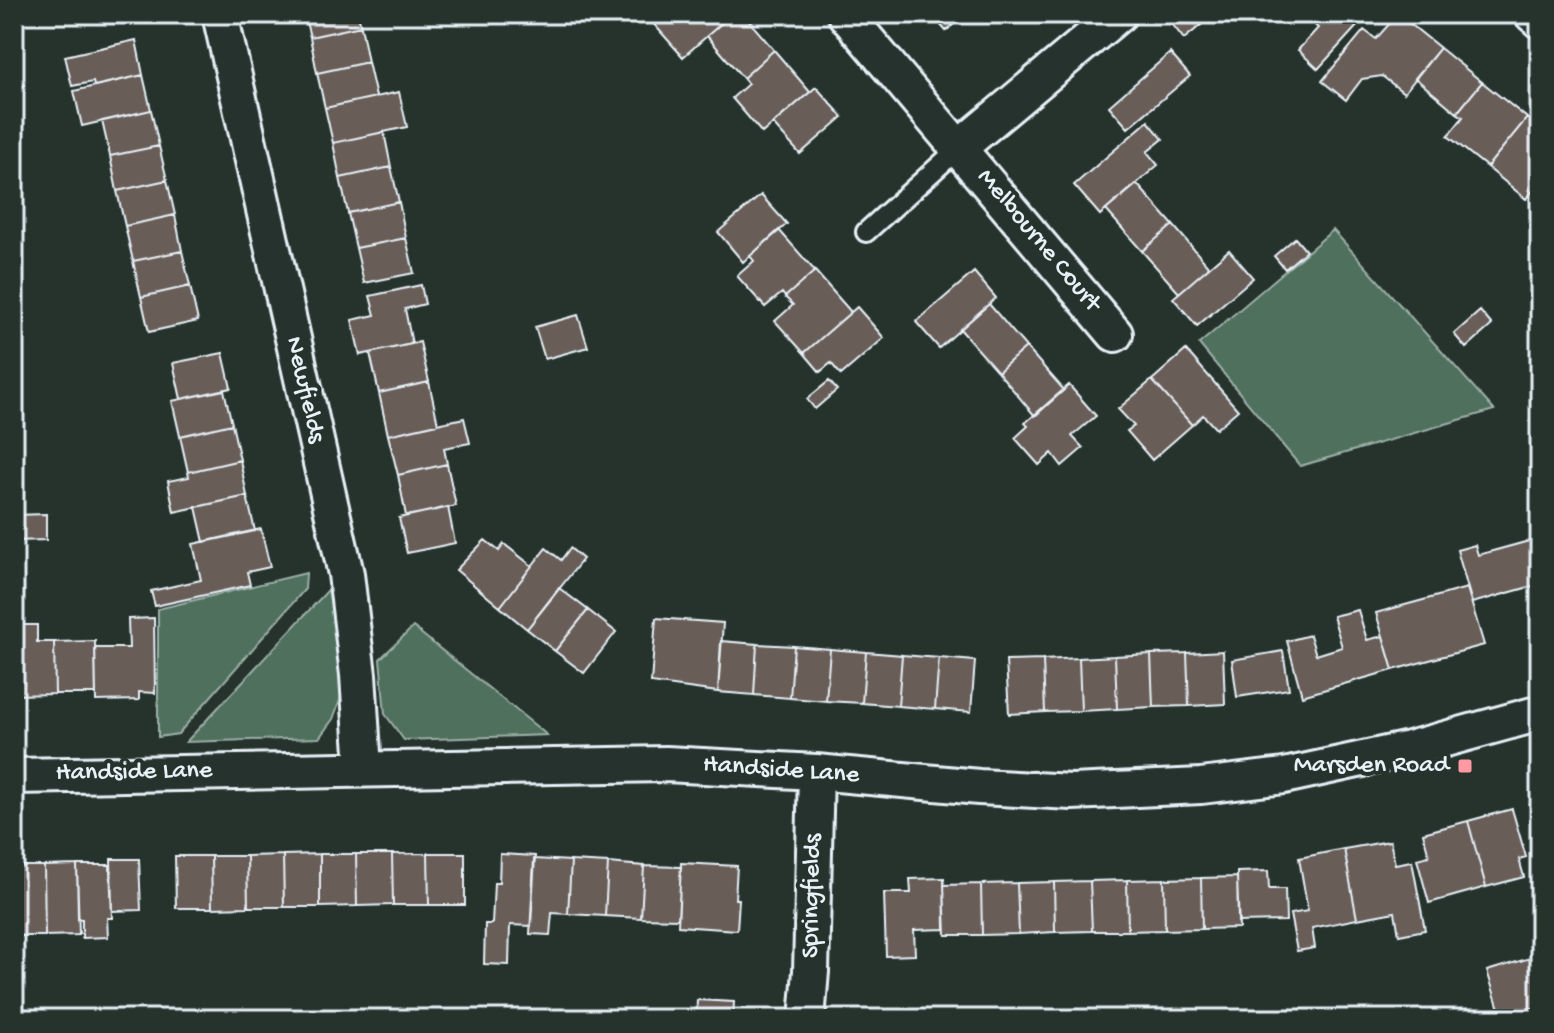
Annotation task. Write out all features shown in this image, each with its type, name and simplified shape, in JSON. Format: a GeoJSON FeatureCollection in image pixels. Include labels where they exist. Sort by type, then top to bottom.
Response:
{"type":"FeatureCollection","features":[{"type":"Feature","properties":{"kind":"street","name":"Newfields"},"geometry":{"type":"LineString","coordinates":[[220,14],[346,574],[358,675],[364,769]]}},
{"type":"Feature","properties":{"kind":"street","name":"Melbourne Court"},"geometry":{"type":"LineString","coordinates":[[845,14],[1115,334]]}},
{"type":"Feature","properties":{"kind":"street","name":"Melbourne Court"},"geometry":{"type":"LineString","coordinates":[[960,147],[1119,14]]}},
{"type":"Feature","properties":{"kind":"street"},"geometry":{"type":"LineString","coordinates":[[1532,14],[1540,21]]}},
{"type":"Feature","properties":{"kind":"street","name":"Handside Lane"},"geometry":{"type":"LineString","coordinates":[[14,776],[666,764],[1072,792],[1201,786],[1284,776],[1409,749],[1540,713]]}},
{"type":"Feature","properties":{"kind":"street","name":"Springfields"},"geometry":{"type":"LineString","coordinates":[[807,1019],[816,772]]}},
{"type":"Feature","properties":{"kind":"lane"},"geometry":{"type":"LineString","coordinates":[[866,232],[960,147]]}},
{"type":"Feature","properties":{"kind":"green space"},"geometry":{"type":"Polygon","coordinates":[[[1333,230],[1494,410],[1300,466],[1199,344],[1333,230]]]}},
{"type":"Feature","properties":{"kind":"green space"},"geometry":{"type":"Polygon","coordinates":[[[306,573],[305,589],[178,734],[158,737],[158,609],[306,573]]]}},
{"type":"Feature","properties":{"kind":"green space"},"geometry":{"type":"Polygon","coordinates":[[[329,589],[343,692],[333,719],[319,738],[186,742],[329,589]]]}},
{"type":"Feature","properties":{"kind":"green space"},"geometry":{"type":"Polygon","coordinates":[[[413,627],[547,735],[404,740],[385,714],[380,659],[413,627]]]}},
{"type":"Feature","properties":{"kind":"building"},"geometry":{"type":"Polygon","coordinates":[[[304,14],[358,14],[361,26],[310,37],[304,14]]]}},
{"type":"Feature","properties":{"kind":"building"},"geometry":{"type":"Polygon","coordinates":[[[662,14],[732,14],[683,57],[652,22],[662,14]]]}},
{"type":"Feature","properties":{"kind":"building"},"geometry":{"type":"Polygon","coordinates":[[[732,14],[743,14],[774,50],[743,78],[707,36],[732,14]]]}},
{"type":"Feature","properties":{"kind":"building"},"geometry":{"type":"Polygon","coordinates":[[[931,14],[965,14],[946,31],[931,14]]]}},
{"type":"Feature","properties":{"kind":"building"},"geometry":{"type":"Polygon","coordinates":[[[1177,14],[1204,14],[1208,19],[1184,39],[1169,20],[1177,14]]]}},
{"type":"Feature","properties":{"kind":"building"},"geometry":{"type":"Polygon","coordinates":[[[1303,14],[1347,14],[1359,24],[1318,69],[1298,50],[1318,28],[1303,14]]]}},
{"type":"Feature","properties":{"kind":"building"},"geometry":{"type":"Polygon","coordinates":[[[1398,14],[1440,48],[1404,93],[1382,76],[1362,79],[1346,100],[1322,81],[1364,30],[1376,39],[1398,14]]]}},
{"type":"Feature","properties":{"kind":"building"},"geometry":{"type":"Polygon","coordinates":[[[361,26],[368,62],[317,73],[310,37],[361,26]]]}},
{"type":"Feature","properties":{"kind":"building"},"geometry":{"type":"Polygon","coordinates":[[[136,40],[143,75],[94,86],[93,82],[72,86],[65,56],[136,40]]]}},
{"type":"Feature","properties":{"kind":"building"},"geometry":{"type":"Polygon","coordinates":[[[1440,48],[1482,82],[1457,113],[1415,78],[1440,48]]]}},
{"type":"Feature","properties":{"kind":"building"},"geometry":{"type":"Polygon","coordinates":[[[774,50],[810,92],[762,133],[732,98],[748,84],[743,78],[774,50]]]}},
{"type":"Feature","properties":{"kind":"building"},"geometry":{"type":"Polygon","coordinates":[[[1170,53],[1190,76],[1128,128],[1109,106],[1170,53]]]}},
{"type":"Feature","properties":{"kind":"building"},"geometry":{"type":"Polygon","coordinates":[[[368,62],[376,97],[325,108],[317,73],[368,62]]]}},
{"type":"Feature","properties":{"kind":"building"},"geometry":{"type":"Polygon","coordinates":[[[143,75],[151,110],[82,126],[74,91],[143,75]]]}},
{"type":"Feature","properties":{"kind":"building"},"geometry":{"type":"Polygon","coordinates":[[[1482,82],[1527,118],[1487,167],[1448,136],[1463,117],[1457,113],[1482,82]]]}},
{"type":"Feature","properties":{"kind":"building"},"geometry":{"type":"Polygon","coordinates":[[[816,87],[843,117],[800,154],[773,124],[816,87]]]}},
{"type":"Feature","properties":{"kind":"building"},"geometry":{"type":"Polygon","coordinates":[[[399,92],[407,127],[333,143],[325,108],[399,92]]]}},
{"type":"Feature","properties":{"kind":"building"},"geometry":{"type":"Polygon","coordinates":[[[151,110],[159,146],[110,156],[102,121],[151,110]]]}},
{"type":"Feature","properties":{"kind":"building"},"geometry":{"type":"Polygon","coordinates":[[[1527,118],[1540,129],[1540,182],[1526,199],[1487,167],[1527,118]]]}},
{"type":"Feature","properties":{"kind":"building"},"geometry":{"type":"Polygon","coordinates":[[[1148,121],[1163,139],[1147,152],[1158,165],[1100,215],[1074,185],[1148,121]]]}},
{"type":"Feature","properties":{"kind":"building"},"geometry":{"type":"Polygon","coordinates":[[[384,132],[391,167],[340,178],[333,143],[384,132]]]}},
{"type":"Feature","properties":{"kind":"building"},"geometry":{"type":"Polygon","coordinates":[[[159,146],[167,180],[117,191],[110,156],[159,146]]]}},
{"type":"Feature","properties":{"kind":"building"},"geometry":{"type":"Polygon","coordinates":[[[391,167],[399,202],[348,213],[340,178],[391,167]]]}},
{"type":"Feature","properties":{"kind":"building"},"geometry":{"type":"Polygon","coordinates":[[[167,180],[175,215],[125,226],[117,191],[167,180]]]}},
{"type":"Feature","properties":{"kind":"building"},"geometry":{"type":"Polygon","coordinates":[[[1137,184],[1173,225],[1142,251],[1106,210],[1137,184]]]}},
{"type":"Feature","properties":{"kind":"building"},"geometry":{"type":"Polygon","coordinates":[[[761,195],[787,224],[743,262],[718,232],[761,195]]]}},
{"type":"Feature","properties":{"kind":"building"},"geometry":{"type":"Polygon","coordinates":[[[399,202],[406,238],[356,248],[348,213],[399,202]]]}},
{"type":"Feature","properties":{"kind":"building"},"geometry":{"type":"Polygon","coordinates":[[[175,215],[182,251],[133,261],[125,226],[175,215]]]}},
{"type":"Feature","properties":{"kind":"building"},"geometry":{"type":"Polygon","coordinates":[[[1173,225],[1209,267],[1179,293],[1142,251],[1173,225]]]}},
{"type":"Feature","properties":{"kind":"building"},"geometry":{"type":"Polygon","coordinates":[[[779,230],[815,271],[785,297],[782,293],[765,307],[737,276],[754,261],[750,256],[779,230]]]}},
{"type":"Feature","properties":{"kind":"building"},"geometry":{"type":"Polygon","coordinates":[[[406,238],[414,273],[364,283],[356,248],[406,238]]]}},
{"type":"Feature","properties":{"kind":"building"},"geometry":{"type":"Polygon","coordinates":[[[1295,238],[1306,251],[1285,269],[1274,256],[1295,238]]]}},
{"type":"Feature","properties":{"kind":"building"},"geometry":{"type":"Polygon","coordinates":[[[1229,250],[1253,278],[1197,326],[1173,298],[1229,250]]]}},
{"type":"Feature","properties":{"kind":"building"},"geometry":{"type":"Polygon","coordinates":[[[182,251],[190,286],[141,297],[133,261],[182,251]]]}},
{"type":"Feature","properties":{"kind":"building"},"geometry":{"type":"Polygon","coordinates":[[[815,271],[851,312],[804,353],[775,321],[793,305],[785,297],[815,271]]]}},
{"type":"Feature","properties":{"kind":"building"},"geometry":{"type":"Polygon","coordinates":[[[974,272],[996,298],[939,348],[916,322],[974,272]]]}},
{"type":"Feature","properties":{"kind":"building"},"geometry":{"type":"Polygon","coordinates":[[[421,285],[425,304],[405,309],[412,344],[360,355],[352,320],[375,315],[370,296],[421,285]]]}},
{"type":"Feature","properties":{"kind":"building"},"geometry":{"type":"Polygon","coordinates":[[[190,286],[198,321],[149,332],[141,297],[190,286]]]}},
{"type":"Feature","properties":{"kind":"building"},"geometry":{"type":"Polygon","coordinates":[[[989,304],[1026,347],[998,372],[960,329],[989,304]]]}},
{"type":"Feature","properties":{"kind":"building"},"geometry":{"type":"Polygon","coordinates":[[[857,307],[884,338],[841,375],[831,363],[820,372],[804,353],[857,307]]]}},
{"type":"Feature","properties":{"kind":"building"},"geometry":{"type":"Polygon","coordinates":[[[1480,311],[1492,325],[1466,348],[1454,334],[1480,311]]]}},
{"type":"Feature","properties":{"kind":"building"},"geometry":{"type":"Polygon","coordinates":[[[578,315],[588,347],[545,359],[535,327],[578,315]]]}},
{"type":"Feature","properties":{"kind":"building"},"geometry":{"type":"Polygon","coordinates":[[[420,342],[429,382],[379,393],[370,353],[420,342]]]}},
{"type":"Feature","properties":{"kind":"building"},"geometry":{"type":"Polygon","coordinates":[[[1026,347],[1064,390],[1035,416],[998,372],[1026,347]]]}},
{"type":"Feature","properties":{"kind":"building"},"geometry":{"type":"Polygon","coordinates":[[[1186,350],[1238,410],[1216,429],[1203,415],[1192,425],[1152,380],[1186,350]]]}},
{"type":"Feature","properties":{"kind":"building"},"geometry":{"type":"Polygon","coordinates":[[[223,353],[231,388],[181,399],[173,363],[223,353]]]}},
{"type":"Feature","properties":{"kind":"building"},"geometry":{"type":"Polygon","coordinates":[[[1152,380],[1192,425],[1152,460],[1127,431],[1134,426],[1118,409],[1152,380]]]}},
{"type":"Feature","properties":{"kind":"building"},"geometry":{"type":"Polygon","coordinates":[[[829,381],[837,390],[815,409],[807,399],[829,381]]]}},
{"type":"Feature","properties":{"kind":"building"},"geometry":{"type":"Polygon","coordinates":[[[429,382],[438,424],[388,435],[379,393],[429,382]]]}},
{"type":"Feature","properties":{"kind":"building"},"geometry":{"type":"Polygon","coordinates":[[[1069,385],[1096,416],[1072,436],[1083,448],[1062,466],[1052,453],[1039,465],[1015,438],[1028,426],[1025,423],[1069,385]]]}},
{"type":"Feature","properties":{"kind":"building"},"geometry":{"type":"Polygon","coordinates":[[[224,390],[232,424],[180,436],[172,401],[224,390]]]}},
{"type":"Feature","properties":{"kind":"building"},"geometry":{"type":"Polygon","coordinates":[[[464,418],[470,443],[444,448],[447,464],[398,475],[388,435],[464,418]]]}},
{"type":"Feature","properties":{"kind":"building"},"geometry":{"type":"Polygon","coordinates":[[[232,424],[240,460],[188,472],[180,436],[232,424]]]}},
{"type":"Feature","properties":{"kind":"building"},"geometry":{"type":"Polygon","coordinates":[[[240,460],[247,496],[174,512],[168,481],[189,477],[188,472],[240,460]]]}},
{"type":"Feature","properties":{"kind":"building"},"geometry":{"type":"Polygon","coordinates":[[[447,464],[456,506],[406,516],[398,475],[447,464]]]}},
{"type":"Feature","properties":{"kind":"building"},"geometry":{"type":"Polygon","coordinates":[[[247,496],[255,531],[204,542],[196,507],[247,496]]]}},
{"type":"Feature","properties":{"kind":"building"},"geometry":{"type":"Polygon","coordinates":[[[448,507],[455,543],[407,553],[399,518],[448,507]]]}},
{"type":"Feature","properties":{"kind":"building"},"geometry":{"type":"Polygon","coordinates":[[[46,514],[46,540],[15,541],[15,515],[46,514]]]}},
{"type":"Feature","properties":{"kind":"building"},"geometry":{"type":"Polygon","coordinates":[[[261,529],[270,567],[247,572],[250,585],[155,606],[151,591],[201,580],[193,544],[261,529]]]}},
{"type":"Feature","properties":{"kind":"building"},"geometry":{"type":"Polygon","coordinates":[[[1540,538],[1540,584],[1472,603],[1457,550],[1475,545],[1478,555],[1540,538]]]}},
{"type":"Feature","properties":{"kind":"building"},"geometry":{"type":"Polygon","coordinates":[[[485,540],[499,551],[504,544],[532,566],[500,607],[456,570],[485,540]]]}},
{"type":"Feature","properties":{"kind":"building"},"geometry":{"type":"Polygon","coordinates":[[[546,548],[561,560],[570,548],[583,559],[527,629],[500,607],[546,548]]]}},
{"type":"Feature","properties":{"kind":"building"},"geometry":{"type":"Polygon","coordinates":[[[559,588],[588,610],[555,651],[527,629],[559,588]]]}},
{"type":"Feature","properties":{"kind":"building"},"geometry":{"type":"Polygon","coordinates":[[[1467,588],[1484,645],[1393,670],[1376,613],[1467,588]]]}},
{"type":"Feature","properties":{"kind":"building"},"geometry":{"type":"Polygon","coordinates":[[[588,610],[616,632],[584,673],[555,651],[588,610]]]}},
{"type":"Feature","properties":{"kind":"building"},"geometry":{"type":"Polygon","coordinates":[[[1358,610],[1367,640],[1383,636],[1393,670],[1302,696],[1287,641],[1310,635],[1316,655],[1342,647],[1333,616],[1358,610]]]}},
{"type":"Feature","properties":{"kind":"building"},"geometry":{"type":"Polygon","coordinates":[[[154,618],[155,693],[139,692],[139,700],[96,701],[95,648],[129,648],[128,619],[154,618]]]}},
{"type":"Feature","properties":{"kind":"building"},"geometry":{"type":"Polygon","coordinates":[[[656,618],[723,623],[718,692],[651,683],[656,618]]]}},
{"type":"Feature","properties":{"kind":"building"},"geometry":{"type":"Polygon","coordinates":[[[14,625],[37,625],[37,642],[54,642],[55,694],[14,695],[14,625]]]}},
{"type":"Feature","properties":{"kind":"building"},"geometry":{"type":"Polygon","coordinates":[[[95,641],[96,694],[55,694],[54,642],[95,641]]]}},
{"type":"Feature","properties":{"kind":"building"},"geometry":{"type":"Polygon","coordinates":[[[721,641],[757,644],[754,695],[718,692],[721,641]]]}},
{"type":"Feature","properties":{"kind":"building"},"geometry":{"type":"Polygon","coordinates":[[[757,644],[794,646],[790,698],[754,695],[757,644]]]}},
{"type":"Feature","properties":{"kind":"building"},"geometry":{"type":"Polygon","coordinates":[[[794,646],[830,649],[826,701],[790,698],[794,646]]]}},
{"type":"Feature","properties":{"kind":"building"},"geometry":{"type":"Polygon","coordinates":[[[830,649],[866,652],[862,703],[826,701],[830,649]]]}},
{"type":"Feature","properties":{"kind":"building"},"geometry":{"type":"Polygon","coordinates":[[[1223,651],[1225,704],[1189,706],[1187,653],[1223,651]]]}},
{"type":"Feature","properties":{"kind":"building"},"geometry":{"type":"Polygon","coordinates":[[[1283,651],[1289,689],[1237,697],[1232,660],[1283,651]]]}},
{"type":"Feature","properties":{"kind":"building"},"geometry":{"type":"Polygon","coordinates":[[[866,652],[902,655],[898,706],[862,703],[866,652]]]}},
{"type":"Feature","properties":{"kind":"building"},"geometry":{"type":"Polygon","coordinates":[[[1187,653],[1189,706],[1153,707],[1151,654],[1187,653]]]}},
{"type":"Feature","properties":{"kind":"building"},"geometry":{"type":"Polygon","coordinates":[[[1151,654],[1153,707],[1117,709],[1115,656],[1151,654]]]}},
{"type":"Feature","properties":{"kind":"building"},"geometry":{"type":"Polygon","coordinates":[[[902,655],[939,658],[935,709],[898,706],[902,655]]]}},
{"type":"Feature","properties":{"kind":"building"},"geometry":{"type":"Polygon","coordinates":[[[1115,656],[1117,709],[1081,711],[1079,658],[1115,656]]]}},
{"type":"Feature","properties":{"kind":"building"},"geometry":{"type":"Polygon","coordinates":[[[939,658],[975,661],[971,712],[935,709],[939,658]]]}},
{"type":"Feature","properties":{"kind":"building"},"geometry":{"type":"Polygon","coordinates":[[[1079,658],[1081,711],[1045,712],[1043,660],[1079,658]]]}},
{"type":"Feature","properties":{"kind":"building"},"geometry":{"type":"Polygon","coordinates":[[[1043,660],[1045,712],[1009,714],[1006,661],[1043,660]]]}},
{"type":"Feature","properties":{"kind":"building"},"geometry":{"type":"Polygon","coordinates":[[[1540,802],[1540,836],[1530,805],[1540,802]]]}},
{"type":"Feature","properties":{"kind":"building"},"geometry":{"type":"Polygon","coordinates":[[[1512,809],[1526,857],[1519,859],[1524,877],[1486,887],[1468,821],[1512,809]]]}},
{"type":"Feature","properties":{"kind":"building"},"geometry":{"type":"Polygon","coordinates":[[[1468,821],[1486,887],[1429,903],[1417,859],[1429,856],[1423,833],[1468,821]]]}},
{"type":"Feature","properties":{"kind":"building"},"geometry":{"type":"Polygon","coordinates":[[[1390,841],[1395,864],[1412,861],[1425,930],[1399,935],[1395,912],[1357,919],[1344,849],[1390,841]]]}},
{"type":"Feature","properties":{"kind":"building"},"geometry":{"type":"Polygon","coordinates":[[[1344,849],[1357,919],[1312,928],[1315,948],[1297,951],[1290,914],[1308,911],[1299,858],[1344,849]]]}},
{"type":"Feature","properties":{"kind":"building"},"geometry":{"type":"Polygon","coordinates":[[[428,853],[429,905],[393,905],[392,854],[428,853]]]}},
{"type":"Feature","properties":{"kind":"building"},"geometry":{"type":"Polygon","coordinates":[[[428,853],[465,853],[465,905],[429,905],[428,853]]]}},
{"type":"Feature","properties":{"kind":"building"},"geometry":{"type":"Polygon","coordinates":[[[320,854],[320,907],[284,907],[283,855],[320,854]]]}},
{"type":"Feature","properties":{"kind":"building"},"geometry":{"type":"Polygon","coordinates":[[[320,854],[356,854],[357,906],[320,907],[320,854]]]}},
{"type":"Feature","properties":{"kind":"building"},"geometry":{"type":"Polygon","coordinates":[[[356,854],[392,854],[393,905],[357,906],[356,854]]]}},
{"type":"Feature","properties":{"kind":"building"},"geometry":{"type":"Polygon","coordinates":[[[500,854],[535,856],[531,926],[510,925],[509,965],[484,964],[485,924],[492,924],[494,883],[499,883],[500,854]]]}},
{"type":"Feature","properties":{"kind":"building"},"geometry":{"type":"Polygon","coordinates":[[[283,855],[284,907],[248,907],[247,856],[283,855]]]}},
{"type":"Feature","properties":{"kind":"building"},"geometry":{"type":"Polygon","coordinates":[[[175,856],[211,856],[212,908],[176,908],[175,856]]]}},
{"type":"Feature","properties":{"kind":"building"},"geometry":{"type":"Polygon","coordinates":[[[211,856],[247,856],[248,907],[212,908],[211,856]]]}},
{"type":"Feature","properties":{"kind":"building"},"geometry":{"type":"Polygon","coordinates":[[[111,859],[139,859],[141,910],[112,911],[111,859]]]}},
{"type":"Feature","properties":{"kind":"building"},"geometry":{"type":"Polygon","coordinates":[[[534,859],[571,861],[568,914],[552,913],[550,935],[530,934],[534,859]]]}},
{"type":"Feature","properties":{"kind":"building"},"geometry":{"type":"Polygon","coordinates":[[[571,861],[608,863],[605,916],[568,914],[571,861]]]}},
{"type":"Feature","properties":{"kind":"building"},"geometry":{"type":"Polygon","coordinates":[[[608,863],[644,866],[641,918],[605,916],[608,863]]]}},
{"type":"Feature","properties":{"kind":"building"},"geometry":{"type":"Polygon","coordinates":[[[681,863],[737,866],[737,930],[678,926],[681,863]]]}},
{"type":"Feature","properties":{"kind":"building"},"geometry":{"type":"Polygon","coordinates":[[[77,865],[79,935],[45,936],[44,866],[77,865]]]}},
{"type":"Feature","properties":{"kind":"building"},"geometry":{"type":"Polygon","coordinates":[[[77,865],[110,865],[112,918],[107,918],[108,937],[82,938],[82,919],[78,919],[77,865]]]}},
{"type":"Feature","properties":{"kind":"building"},"geometry":{"type":"Polygon","coordinates":[[[14,866],[44,866],[45,936],[14,936],[14,866]]]}},
{"type":"Feature","properties":{"kind":"building"},"geometry":{"type":"Polygon","coordinates":[[[644,866],[681,867],[678,919],[641,918],[644,866]]]}},
{"type":"Feature","properties":{"kind":"building"},"geometry":{"type":"Polygon","coordinates":[[[1268,871],[1269,889],[1285,889],[1286,921],[1238,922],[1237,872],[1268,871]]]}},
{"type":"Feature","properties":{"kind":"building"},"geometry":{"type":"Polygon","coordinates":[[[1237,877],[1239,928],[1202,929],[1201,878],[1237,877]]]}},
{"type":"Feature","properties":{"kind":"building"},"geometry":{"type":"Polygon","coordinates":[[[944,878],[945,929],[914,930],[915,955],[886,956],[884,893],[911,893],[910,879],[944,878]]]}},
{"type":"Feature","properties":{"kind":"building"},"geometry":{"type":"Polygon","coordinates":[[[1201,878],[1202,929],[1165,930],[1164,879],[1201,878]]]}},
{"type":"Feature","properties":{"kind":"building"},"geometry":{"type":"Polygon","coordinates":[[[1164,879],[1165,930],[1128,931],[1127,880],[1164,879]]]}},
{"type":"Feature","properties":{"kind":"building"},"geometry":{"type":"Polygon","coordinates":[[[1127,880],[1128,931],[1092,931],[1090,881],[1127,880]]]}},
{"type":"Feature","properties":{"kind":"building"},"geometry":{"type":"Polygon","coordinates":[[[1090,881],[1092,931],[1055,932],[1054,882],[1090,881]]]}},
{"type":"Feature","properties":{"kind":"building"},"geometry":{"type":"Polygon","coordinates":[[[1054,882],[1055,932],[1019,934],[1017,883],[1054,882]]]}},
{"type":"Feature","properties":{"kind":"building"},"geometry":{"type":"Polygon","coordinates":[[[1017,883],[1019,934],[982,935],[981,884],[1017,883]]]}},
{"type":"Feature","properties":{"kind":"building"},"geometry":{"type":"Polygon","coordinates":[[[981,884],[982,935],[946,935],[944,885],[981,884]]]}},
{"type":"Feature","properties":{"kind":"building"},"geometry":{"type":"Polygon","coordinates":[[[1540,955],[1540,1006],[1520,1012],[1522,1019],[1498,1019],[1502,1018],[1487,971],[1540,955]]]}},
{"type":"Feature","properties":{"kind":"building"},"geometry":{"type":"Polygon","coordinates":[[[697,1000],[734,1002],[733,1019],[696,1019],[697,1000]]]}},
{"type":"Feature","properties":{"kind":"place","name":"Marsden Road"},"geometry":{"type":"Point","coordinates":[1465,766]}}]}
